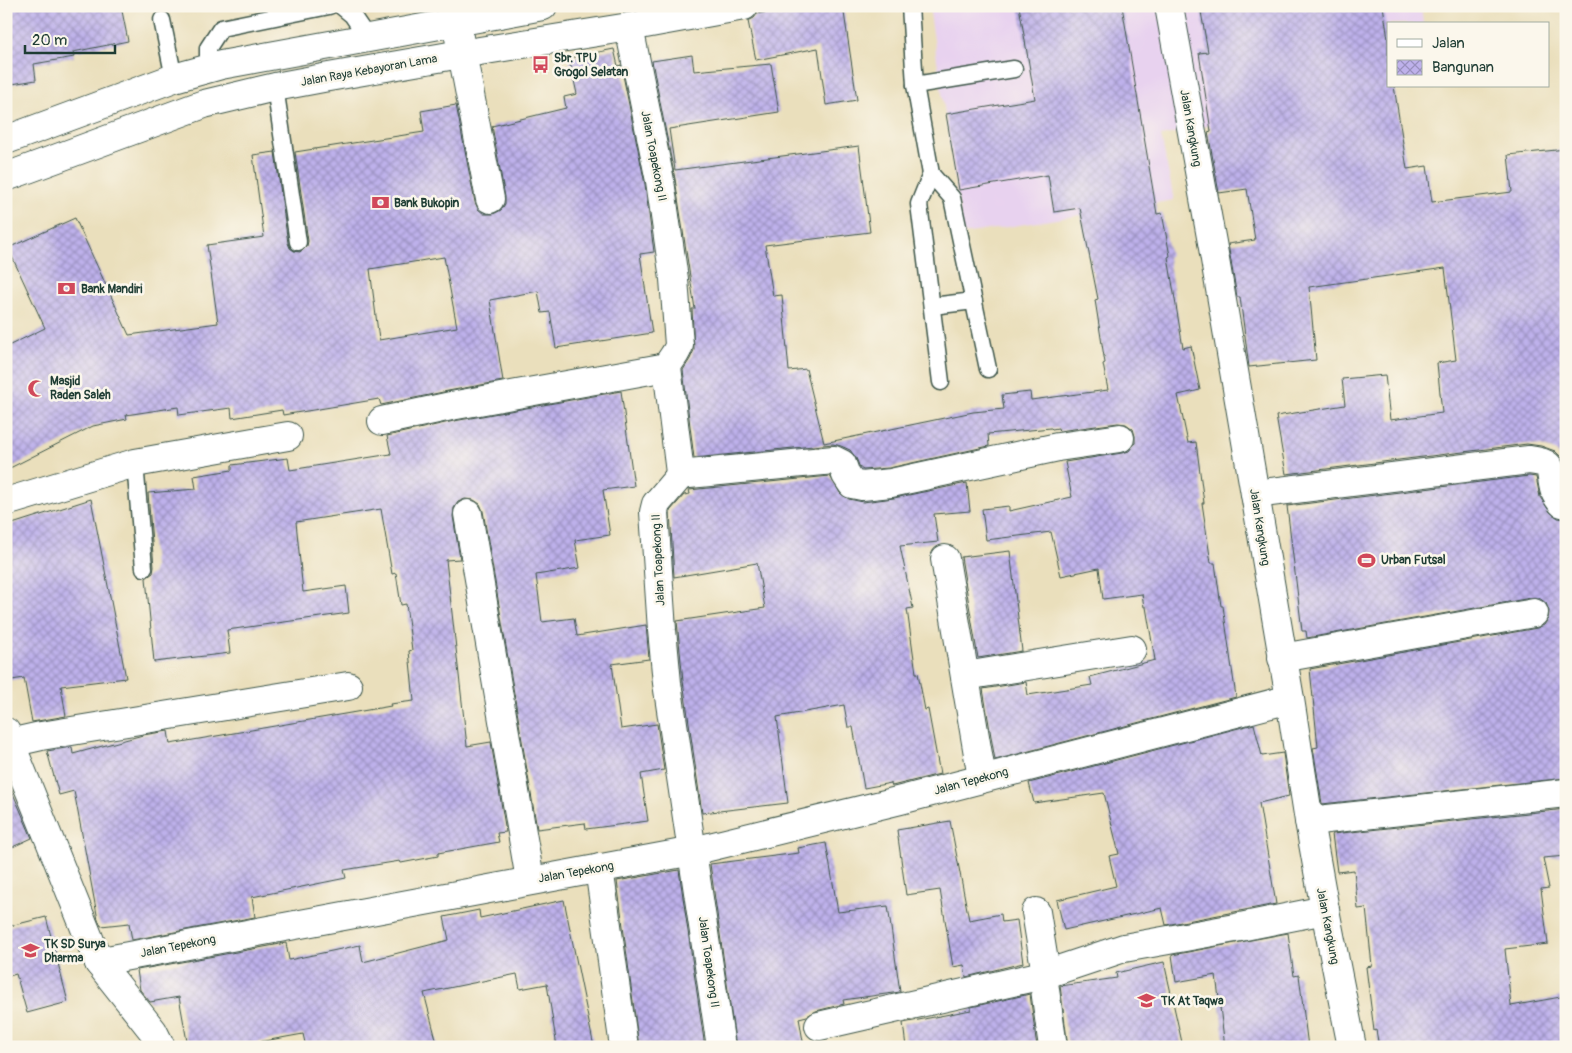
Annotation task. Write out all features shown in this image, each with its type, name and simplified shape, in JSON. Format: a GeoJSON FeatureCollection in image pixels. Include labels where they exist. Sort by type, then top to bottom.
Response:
{"type":"FeatureCollection","features":[{"type":"Feature","properties":{"kind":"street"},"geometry":{"type":"LineString","coordinates":[[6,140],[174,78],[208,68],[367,37],[454,14],[543,6]]}},
{"type":"Feature","properties":{"kind":"street","name":"Jalan Raya Kebayoran Lama"},"geometry":{"type":"LineString","coordinates":[[6,177],[204,104],[275,87],[629,27],[696,11],[744,6]]}},
{"type":"Feature","properties":{"kind":"street","name":"Jalan Kangkung"},"geometry":{"type":"LineString","coordinates":[[1169,6],[1215,258],[1309,821],[1352,1047]]}},
{"type":"Feature","properties":{"kind":"street"},"geometry":{"type":"LineString","coordinates":[[454,14],[490,199]]}},
{"type":"Feature","properties":{"kind":"street","name":"Jalan Toapekong II"},"geometry":{"type":"LineString","coordinates":[[629,27],[660,181],[674,279],[679,345],[678,352],[667,367]]}},
{"type":"Feature","properties":{"kind":"street"},"geometry":{"type":"LineString","coordinates":[[318,46],[323,78]]}},
{"type":"Feature","properties":{"kind":"street"},"geometry":{"type":"LineString","coordinates":[[382,421],[451,406],[667,367],[679,476],[834,460],[842,464],[852,484],[862,486],[891,483],[1058,446],[1120,438]]}},
{"type":"Feature","properties":{"kind":"street"},"geometry":{"type":"LineString","coordinates":[[6,502],[135,463],[288,436]]}},
{"type":"Feature","properties":{"kind":"street"},"geometry":{"type":"LineString","coordinates":[[1255,494],[1530,460],[1544,461],[1551,468],[1554,492],[1562,504],[1566,504]]}},
{"type":"Feature","properties":{"kind":"street","name":"Jalan Toapekong II"},"geometry":{"type":"LineString","coordinates":[[679,476],[656,504],[654,512],[665,665],[721,1047]]}},
{"type":"Feature","properties":{"kind":"street"},"geometry":{"type":"LineString","coordinates":[[468,514],[530,880]]}},
{"type":"Feature","properties":{"kind":"street"},"geometry":{"type":"LineString","coordinates":[[945,559],[982,778]]}},
{"type":"Feature","properties":{"kind":"street"},"geometry":{"type":"LineString","coordinates":[[1282,658],[1534,613]]}},
{"type":"Feature","properties":{"kind":"street"},"geometry":{"type":"LineString","coordinates":[[965,676],[1132,649]]}},
{"type":"Feature","properties":{"kind":"street"},"geometry":{"type":"LineString","coordinates":[[161,1047],[153,1031],[100,963],[8,737],[41,736],[348,686]]}},
{"type":"Feature","properties":{"kind":"street","name":"Jalan Tepekong"},"geometry":{"type":"LineString","coordinates":[[100,963],[107,960],[530,880],[693,851],[900,800],[1290,699]]}},
{"type":"Feature","properties":{"kind":"street"},"geometry":{"type":"LineString","coordinates":[[1309,821],[1566,793]]}},
{"type":"Feature","properties":{"kind":"street"},"geometry":{"type":"LineString","coordinates":[[599,868],[624,1047]]}},
{"type":"Feature","properties":{"kind":"street"},"geometry":{"type":"LineString","coordinates":[[819,1026],[1045,975],[1124,948],[1325,910]]}},
{"type":"Feature","properties":{"kind":"street"},"geometry":{"type":"LineString","coordinates":[[1036,912],[1054,1047]]}},
{"type":"Feature","properties":{"kind":"lane"},"geometry":{"type":"LineString","coordinates":[[208,68],[208,48],[221,28],[329,6]]}},
{"type":"Feature","properties":{"kind":"lane"},"geometry":{"type":"LineString","coordinates":[[341,6],[352,15],[367,37]]}},
{"type":"Feature","properties":{"kind":"lane"},"geometry":{"type":"LineString","coordinates":[[910,6],[915,85],[931,174],[952,198],[988,368]]}},
{"type":"Feature","properties":{"kind":"lane"},"geometry":{"type":"LineString","coordinates":[[162,20],[174,78]]}},
{"type":"Feature","properties":{"kind":"lane"},"geometry":{"type":"LineString","coordinates":[[915,85],[1014,69]]}},
{"type":"Feature","properties":{"kind":"lane"},"geometry":{"type":"LineString","coordinates":[[275,87],[298,242]]}},
{"type":"Feature","properties":{"kind":"lane"},"geometry":{"type":"LineString","coordinates":[[931,174],[919,204],[941,382]]}},
{"type":"Feature","properties":{"kind":"lane"},"geometry":{"type":"LineString","coordinates":[[932,306],[974,301]]}},
{"type":"Feature","properties":{"kind":"lane"},"geometry":{"type":"LineString","coordinates":[[135,463],[144,568]]}},
{"type":"Feature","properties":{"kind":"shaded area"},"geometry":{"type":"Polygon","coordinates":[[[929,6],[1421,6],[1423,22],[1387,22],[1387,87],[1161,136],[1174,200],[963,234],[929,6]]]}},
{"type":"Feature","properties":{"kind":"building"},"geometry":{"type":"Polygon","coordinates":[[[25,6],[121,6],[128,41],[73,52],[74,57],[34,64],[36,80],[6,85],[6,10],[25,6]]]}},
{"type":"Feature","properties":{"kind":"building"},"geometry":{"type":"Polygon","coordinates":[[[796,6],[843,6],[857,100],[826,105],[818,48],[756,60],[748,21],[757,14],[796,6]]]}},
{"type":"Feature","properties":{"kind":"building"},"geometry":{"type":"Polygon","coordinates":[[[1019,6],[1122,6],[1157,214],[1162,213],[1170,256],[1168,257],[1183,348],[1191,346],[1200,390],[1178,395],[1188,443],[1196,442],[1204,503],[1202,503],[1211,563],[1215,563],[1236,697],[995,760],[983,689],[1026,682],[1028,695],[1092,685],[1090,677],[1155,660],[1142,594],[1103,599],[1099,568],[1061,576],[1051,532],[986,540],[982,509],[1009,506],[1009,511],[1072,497],[1065,462],[1129,451],[1135,443],[1133,429],[1126,424],[1118,423],[1059,431],[1058,428],[1051,428],[988,434],[989,446],[889,468],[863,470],[850,450],[833,444],[694,458],[683,370],[694,350],[692,309],[695,309],[675,179],[652,61],[692,55],[694,71],[771,64],[779,112],[669,129],[675,170],[859,146],[870,232],[765,245],[773,296],[782,295],[789,371],[806,369],[824,443],[973,412],[1004,409],[1002,395],[1030,392],[1031,400],[1108,390],[1095,300],[1098,299],[1080,208],[1054,212],[1048,175],[959,190],[946,114],[1035,99],[1019,6]]]}},
{"type":"Feature","properties":{"kind":"building"},"geometry":{"type":"Polygon","coordinates":[[[1200,6],[1383,6],[1387,32],[1387,88],[1394,88],[1407,169],[1427,166],[1432,202],[1512,192],[1508,155],[1566,149],[1566,467],[1562,458],[1555,451],[1527,444],[1286,474],[1276,416],[1345,405],[1342,379],[1385,375],[1390,420],[1442,413],[1437,363],[1456,360],[1445,268],[1309,287],[1316,360],[1249,367],[1240,297],[1237,297],[1228,244],[1255,240],[1247,189],[1219,193],[1208,132],[1211,131],[1199,53],[1208,52],[1200,6]]]}},
{"type":"Feature","properties":{"kind":"building"},"geometry":{"type":"Polygon","coordinates":[[[614,49],[618,66],[621,65],[645,184],[654,252],[640,254],[652,333],[556,348],[550,312],[542,313],[538,291],[490,300],[503,381],[381,405],[379,399],[283,415],[282,410],[232,418],[231,408],[179,415],[178,407],[126,415],[127,419],[93,426],[6,470],[6,347],[45,328],[8,248],[75,218],[129,335],[218,323],[207,245],[264,237],[253,155],[275,152],[288,243],[294,251],[300,252],[307,246],[308,241],[295,152],[424,132],[421,111],[456,105],[475,202],[478,209],[484,214],[493,214],[501,210],[505,204],[505,197],[492,126],[566,108],[564,97],[577,94],[569,58],[614,49]],[[444,257],[370,269],[379,340],[457,327],[444,257]]]}},
{"type":"Feature","properties":{"kind":"building"},"geometry":{"type":"Polygon","coordinates":[[[621,391],[634,486],[603,490],[610,535],[575,540],[580,568],[536,575],[542,622],[574,618],[577,636],[646,625],[649,659],[612,664],[621,729],[657,724],[664,770],[641,774],[648,821],[586,829],[585,823],[537,829],[483,511],[480,504],[474,500],[465,499],[458,502],[454,508],[453,516],[460,559],[446,560],[467,746],[491,742],[506,832],[497,833],[499,842],[438,853],[438,856],[401,863],[400,861],[344,870],[346,878],[252,897],[255,917],[132,940],[129,923],[101,926],[98,920],[74,791],[59,795],[47,751],[72,747],[73,754],[143,735],[168,731],[170,744],[414,701],[409,651],[412,650],[406,604],[401,605],[396,573],[392,574],[381,509],[296,522],[303,592],[346,586],[349,613],[227,630],[230,653],[154,662],[146,578],[153,573],[154,567],[148,493],[196,489],[194,476],[232,470],[232,465],[288,458],[290,470],[391,454],[387,436],[454,421],[621,391]]]}},
{"type":"Feature","properties":{"kind":"building"},"geometry":{"type":"Polygon","coordinates":[[[830,476],[840,493],[849,499],[863,502],[894,498],[967,483],[970,511],[934,514],[938,542],[900,546],[913,608],[907,609],[916,673],[918,673],[925,710],[928,709],[940,774],[892,786],[891,783],[864,788],[853,727],[848,727],[844,705],[777,717],[788,803],[702,813],[683,681],[677,621],[765,608],[757,563],[674,577],[670,511],[684,495],[690,494],[689,490],[830,476]]]}},
{"type":"Feature","properties":{"kind":"building"},"geometry":{"type":"Polygon","coordinates":[[[1529,476],[1536,477],[1540,497],[1550,512],[1558,518],[1566,519],[1566,778],[1322,804],[1313,748],[1318,747],[1310,669],[1537,628],[1544,625],[1548,619],[1549,611],[1546,603],[1539,598],[1531,598],[1307,638],[1306,631],[1302,631],[1287,506],[1529,476]]]}},
{"type":"Feature","properties":{"kind":"building"},"geometry":{"type":"Polygon","coordinates":[[[91,499],[126,678],[61,686],[66,716],[32,722],[24,678],[6,681],[6,526],[91,499]]]}},
{"type":"Feature","properties":{"kind":"building"},"geometry":{"type":"Polygon","coordinates":[[[1010,551],[1022,651],[978,658],[961,557],[1010,551]]]}},
{"type":"Feature","properties":{"kind":"building"},"geometry":{"type":"Polygon","coordinates":[[[1254,724],[1262,756],[1283,753],[1289,796],[1259,803],[1276,904],[1166,925],[1162,908],[1064,930],[1057,900],[1116,886],[1109,856],[1119,854],[1104,793],[1034,803],[1029,783],[1254,724]]]}},
{"type":"Feature","properties":{"kind":"building"},"geometry":{"type":"Polygon","coordinates":[[[6,777],[32,838],[6,850],[6,777]]]}},
{"type":"Feature","properties":{"kind":"building"},"geometry":{"type":"Polygon","coordinates":[[[1566,809],[1566,856],[1543,858],[1549,888],[1541,889],[1548,944],[1505,949],[1511,1006],[1566,996],[1566,1047],[1379,1047],[1376,1030],[1374,1031],[1366,967],[1372,966],[1366,908],[1358,909],[1354,870],[1337,872],[1332,834],[1566,809]]]}},
{"type":"Feature","properties":{"kind":"building"},"geometry":{"type":"Polygon","coordinates":[[[950,821],[969,920],[1001,914],[1002,922],[1017,920],[1023,963],[966,977],[964,965],[953,967],[940,890],[906,895],[897,830],[950,821]]]}},
{"type":"Feature","properties":{"kind":"building"},"geometry":{"type":"Polygon","coordinates":[[[826,843],[838,912],[888,906],[900,992],[843,1000],[844,1004],[816,1011],[799,1018],[804,1047],[736,1047],[710,864],[799,853],[798,848],[826,843]]]}},
{"type":"Feature","properties":{"kind":"building"},"geometry":{"type":"Polygon","coordinates":[[[679,870],[705,1047],[639,1047],[617,881],[679,870]]]}},
{"type":"Feature","properties":{"kind":"building"},"geometry":{"type":"Polygon","coordinates":[[[564,900],[594,1047],[557,1047],[547,984],[520,989],[517,974],[424,993],[438,1047],[306,1047],[303,1034],[231,1047],[188,1047],[179,997],[150,1002],[140,990],[137,970],[286,943],[289,960],[360,945],[363,962],[449,940],[444,917],[479,910],[480,918],[564,900]]]}},
{"type":"Feature","properties":{"kind":"building","name":"TK SD Surya Dharma"},"geometry":{"type":"Polygon","coordinates":[[[46,917],[68,1002],[27,1013],[16,974],[6,977],[6,927],[46,917]]]}},
{"type":"Feature","properties":{"kind":"building"},"geometry":{"type":"Polygon","coordinates":[[[1288,933],[1294,976],[1299,975],[1308,1047],[1225,1047],[1216,975],[1176,982],[1172,955],[1288,933]]]}},
{"type":"Feature","properties":{"kind":"building"},"geometry":{"type":"Polygon","coordinates":[[[1164,962],[1183,1047],[1068,1047],[1060,986],[1117,978],[1116,973],[1164,962]]]}},
{"type":"Feature","properties":{"kind":"building"},"geometry":{"type":"Polygon","coordinates":[[[1030,994],[1037,1047],[906,1047],[903,1023],[971,1010],[971,1007],[1030,994]]]}},
{"type":"Feature","properties":{"kind":"place","name":"Sbr. TPU Grogol Selatan"},"geometry":{"type":"Point","coordinates":[540,65]}},
{"type":"Feature","properties":{"kind":"place","name":"Bank Bukopin"},"geometry":{"type":"Point","coordinates":[380,203]}},
{"type":"Feature","properties":{"kind":"place","name":"Bank Mandiri"},"geometry":{"type":"Point","coordinates":[67,289]}},
{"type":"Feature","properties":{"kind":"place","name":"Masjid Raden Saleh"},"geometry":{"type":"Point","coordinates":[36,388]}},
{"type":"Feature","properties":{"kind":"place","name":"Urban Futsal"},"geometry":{"type":"Point","coordinates":[1367,560]}},
{"type":"Feature","properties":{"kind":"place","name":"TK SD Surya Dharma"},"geometry":{"type":"Point","coordinates":[30,951]}},
{"type":"Feature","properties":{"kind":"place","name":"TK At Taqwa"},"geometry":{"type":"Point","coordinates":[1147,1001]}}]}
